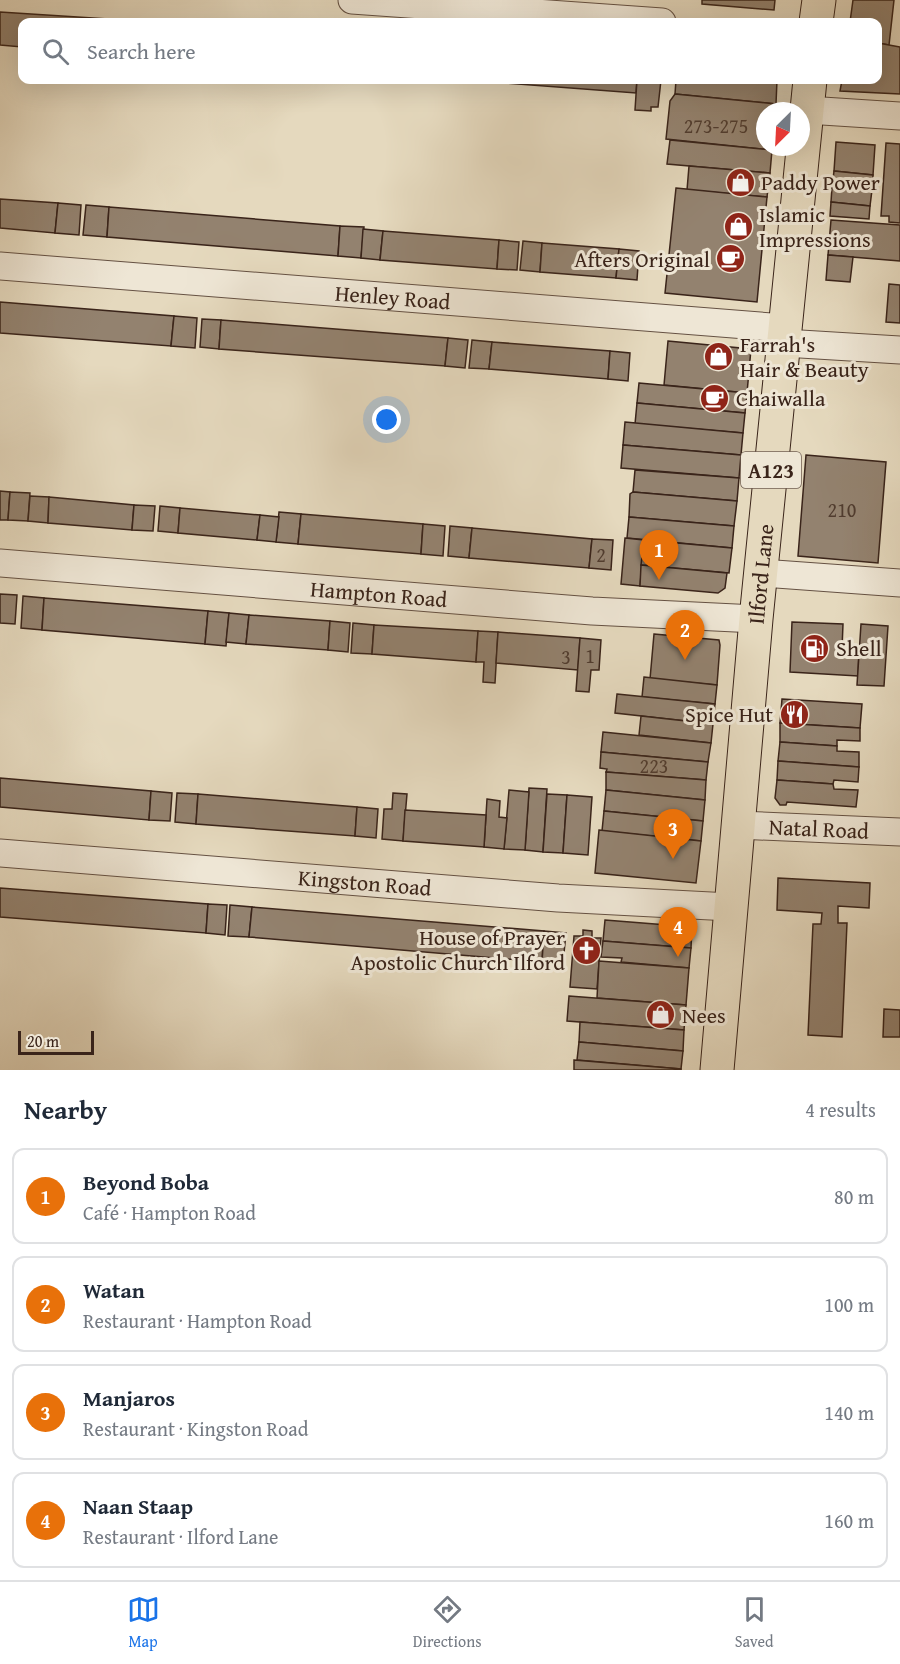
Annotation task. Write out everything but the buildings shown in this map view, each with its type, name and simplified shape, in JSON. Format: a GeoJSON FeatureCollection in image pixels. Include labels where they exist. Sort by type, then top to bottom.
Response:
{"type":"FeatureCollection","features":[{"type":"Feature","properties":{"kind":"main road"},"geometry":{"type":"LineString","coordinates":[[817,18],[819,0]]}},
{"type":"Feature","properties":{"kind":"main road","name":"Ilford Lane"},"geometry":{"type":"LineString","coordinates":[[717,1070],[756,619],[808,95]]}},
{"type":"Feature","properties":{"kind":"street"},"geometry":{"type":"LineString","coordinates":[[352,0],[606,18]]}},
{"type":"Feature","properties":{"kind":"street"},"geometry":{"type":"LineString","coordinates":[[808,95],[900,116]]}},
{"type":"Feature","properties":{"kind":"street","name":"Henley Road"},"geometry":{"type":"LineString","coordinates":[[0,266],[615,316],[900,350]]}},
{"type":"Feature","properties":{"kind":"street","name":"Hampton Road"},"geometry":{"type":"LineString","coordinates":[[0,563],[592,611],[756,619]]}},
{"type":"Feature","properties":{"kind":"street"},"geometry":{"type":"LineString","coordinates":[[761,573],[900,583]]}},
{"type":"Feature","properties":{"kind":"street","name":"Natal Road"},"geometry":{"type":"LineString","coordinates":[[738,825],[900,832]]}},
{"type":"Feature","properties":{"kind":"street","name":"Kingston Road"},"geometry":{"type":"LineString","coordinates":[[0,853],[558,898],[730,907]]}},
{"type":"Feature","properties":{"kind":"place","name":"Paddy Power"},"geometry":{"type":"Point","coordinates":[740,182]}},
{"type":"Feature","properties":{"kind":"place","name":"Islamic Impressions"},"geometry":{"type":"Point","coordinates":[738,227]}},
{"type":"Feature","properties":{"kind":"place","name":"Afters Original"},"geometry":{"type":"Point","coordinates":[731,259]}},
{"type":"Feature","properties":{"kind":"place","name":"Farrah's Hair & Beauty"},"geometry":{"type":"Point","coordinates":[719,357]}},
{"type":"Feature","properties":{"kind":"place","name":"Chaiwalla"},"geometry":{"type":"Point","coordinates":[715,398]}},
{"type":"Feature","properties":{"kind":"place","name":"Beyond Boba"},"geometry":{"type":"Point","coordinates":[659,580]}},
{"type":"Feature","properties":{"kind":"place","name":"Shell"},"geometry":{"type":"Point","coordinates":[815,648]}},
{"type":"Feature","properties":{"kind":"place","name":"Watan"},"geometry":{"type":"Point","coordinates":[685,660]}},
{"type":"Feature","properties":{"kind":"place","name":"Spice Hut"},"geometry":{"type":"Point","coordinates":[794,714]}},
{"type":"Feature","properties":{"kind":"place","name":"Manjaros"},"geometry":{"type":"Point","coordinates":[673,859]}},
{"type":"Feature","properties":{"kind":"place","name":"House of Prayer Apostolic Church Ilford"},"geometry":{"type":"Point","coordinates":[586,950]}},
{"type":"Feature","properties":{"kind":"place","name":"Naan Staap"},"geometry":{"type":"Point","coordinates":[678,957]}},
{"type":"Feature","properties":{"kind":"place","name":"Nees"},"geometry":{"type":"Point","coordinates":[661,1015]}}]}
